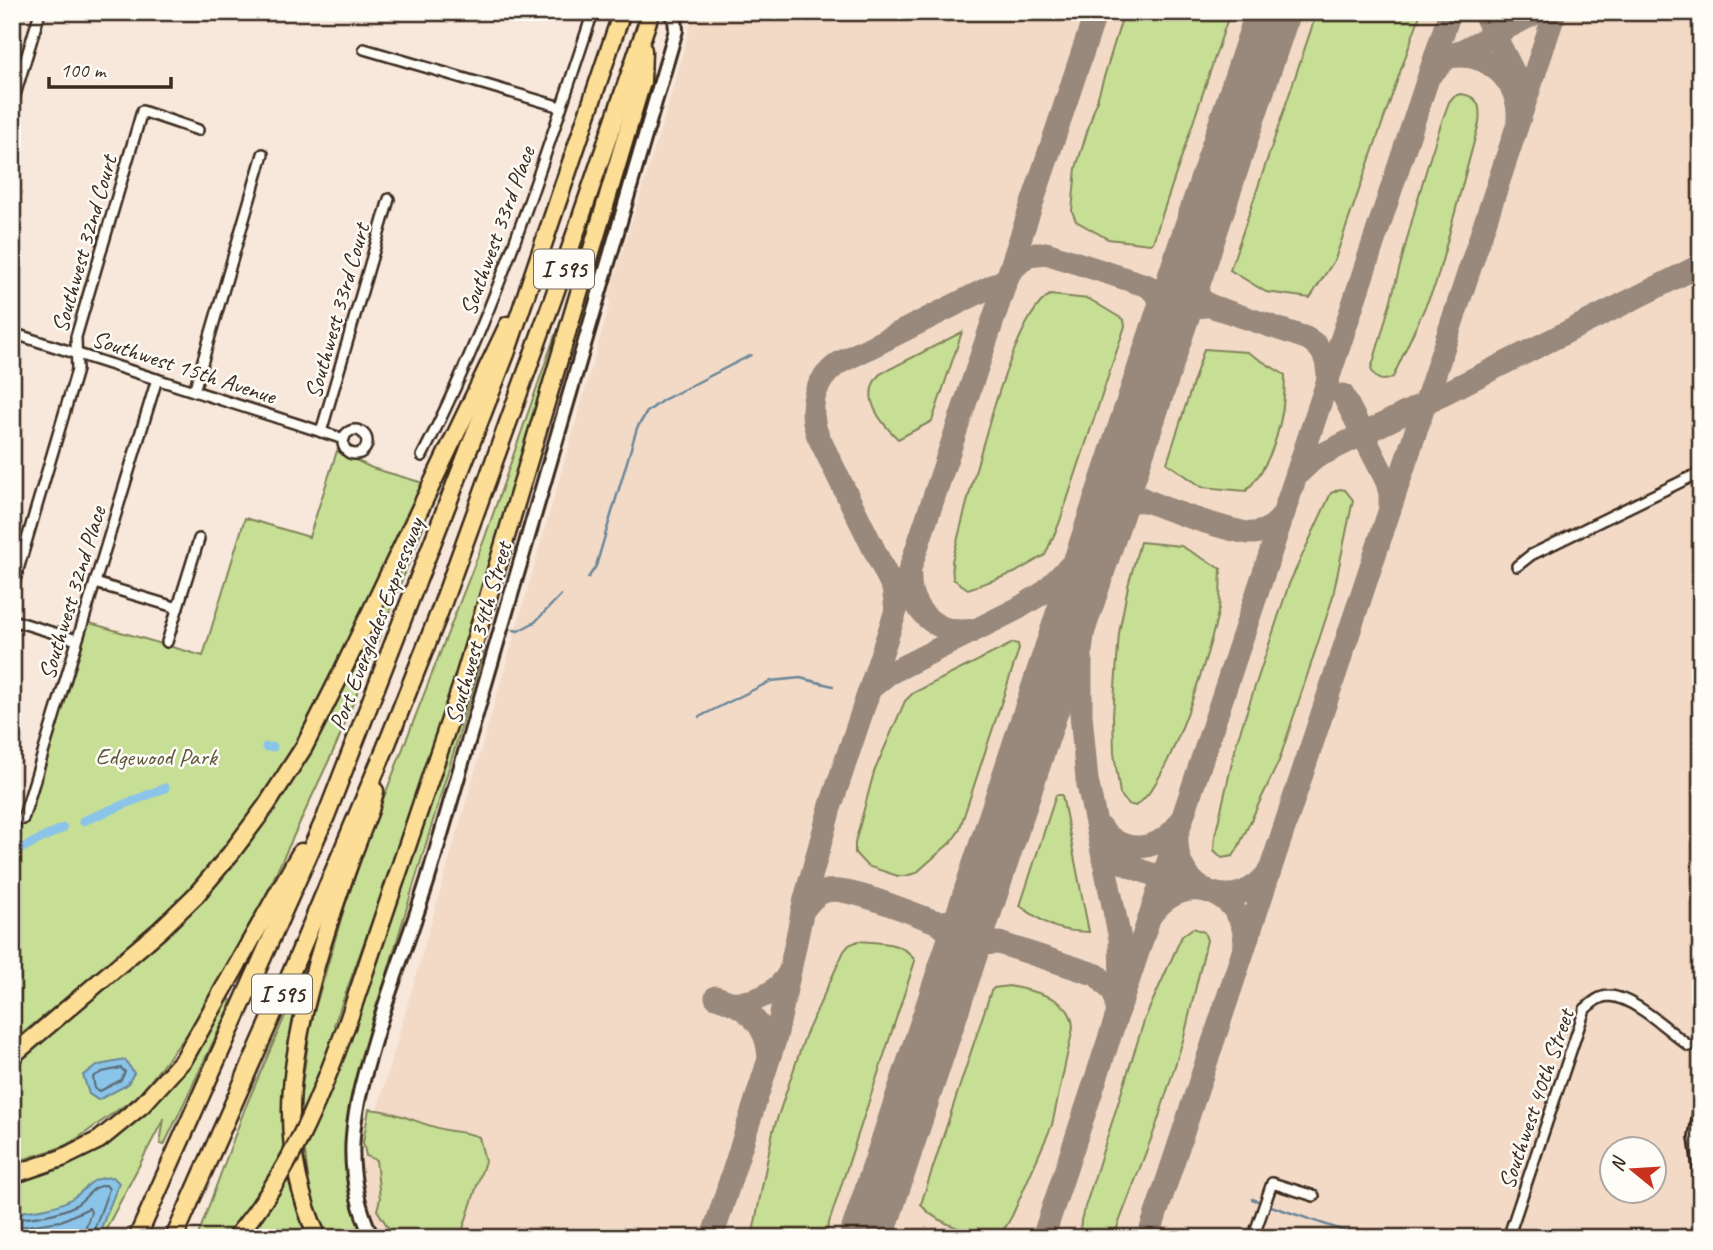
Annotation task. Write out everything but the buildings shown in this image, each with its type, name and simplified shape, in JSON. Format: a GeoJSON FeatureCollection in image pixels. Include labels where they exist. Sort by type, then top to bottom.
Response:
{"type":"FeatureCollection","features":[{"type":"Feature","properties":{"kind":"highway","name":"I 595"},"geometry":{"type":"LineString","coordinates":[[174,1238],[274,1013],[385,750],[459,561],[650,12]]}},
{"type":"Feature","properties":{"kind":"highway","name":"Port Everglades Expressway"},"geometry":{"type":"LineString","coordinates":[[136,1238],[327,816],[527,293],[620,18]]}},
{"type":"Feature","properties":{"kind":"highway"},"geometry":{"type":"LineString","coordinates":[[235,1238],[261,1206],[291,1158],[319,1099],[347,1024],[461,684],[558,365],[642,82],[644,31]]}},
{"type":"Feature","properties":{"kind":"highway"},"geometry":{"type":"LineString","coordinates":[[12,1056],[159,931],[196,895],[266,806],[316,724],[498,342],[527,293]]}},
{"type":"Feature","properties":{"kind":"highway"},"geometry":{"type":"LineString","coordinates":[[318,1238],[305,1205],[292,1151],[290,1106],[294,1061],[302,1018],[320,954],[370,810],[385,750]]}},
{"type":"Feature","properties":{"kind":"highway"},"geometry":{"type":"LineString","coordinates":[[12,1175],[62,1158],[99,1140],[142,1105],[184,1059],[309,836],[327,816]]}},
{"type":"Feature","properties":{"kind":"street"},"geometry":{"type":"LineString","coordinates":[[12,105],[40,12]]}},
{"type":"Feature","properties":{"kind":"street","name":"Southwest 33rd Place"},"geometry":{"type":"LineString","coordinates":[[422,456],[481,329],[537,181],[593,12]]}},
{"type":"Feature","properties":{"kind":"street","name":"Southwest 34th Street"},"geometry":{"type":"LineString","coordinates":[[372,1238],[360,1206],[353,1172],[351,1139],[356,1100],[394,973],[428,879],[673,40],[676,22],[669,12]]}},
{"type":"Feature","properties":{"kind":"street"},"geometry":{"type":"LineString","coordinates":[[364,50],[561,107]]}},
{"type":"Feature","properties":{"kind":"street","name":"Southwest 32nd Court"},"geometry":{"type":"LineString","coordinates":[[12,590],[77,370],[76,337],[142,111],[198,130]]}},
{"type":"Feature","properties":{"kind":"street"},"geometry":{"type":"LineString","coordinates":[[194,391],[263,154]]}},
{"type":"Feature","properties":{"kind":"street","name":"Southwest 33rd Court"},"geometry":{"type":"LineString","coordinates":[[321,432],[389,199]]}},
{"type":"Feature","properties":{"kind":"street","name":"Southwest 15th Avenue"},"geometry":{"type":"LineString","coordinates":[[12,333],[344,439]]}},
{"type":"Feature","properties":{"kind":"street","name":"Southwest 32nd Place"},"geometry":{"type":"LineString","coordinates":[[23,819],[157,379]]}},
{"type":"Feature","properties":{"kind":"street"},"geometry":{"type":"LineString","coordinates":[[1517,566],[1531,555],[1701,472]]}},
{"type":"Feature","properties":{"kind":"street"},"geometry":{"type":"LineString","coordinates":[[167,642],[199,539]]}},
{"type":"Feature","properties":{"kind":"street"},"geometry":{"type":"LineString","coordinates":[[95,583],[178,608]]}},
{"type":"Feature","properties":{"kind":"street"},"geometry":{"type":"LineString","coordinates":[[12,620],[78,640]]}},
{"type":"Feature","properties":{"kind":"street","name":"Southwest 40th Street"},"geometry":{"type":"LineString","coordinates":[[1508,1238],[1585,1009],[1598,998],[1610,996],[1636,1006],[1689,1046]]}},
{"type":"Feature","properties":{"kind":"street"},"geometry":{"type":"LineString","coordinates":[[1701,1107],[1696,1129],[1696,1146],[1701,1175]]}},
{"type":"Feature","properties":{"kind":"street"},"geometry":{"type":"LineString","coordinates":[[1253,1238],[1272,1183],[1314,1196]]}},
{"type":"Feature","properties":{"kind":"shaded area"},"geometry":{"type":"Polygon","coordinates":[[[694,12],[1701,12],[1701,1238],[385,1238],[370,1216],[360,1169],[611,300],[608,298],[694,12]]]}},
{"type":"Feature","properties":{"kind":"green space"},"geometry":{"type":"Polygon","coordinates":[[[1124,12],[1230,12],[1153,242],[1150,244],[1108,239],[1076,221],[1072,211],[1076,168],[1124,12]]]}},
{"type":"Feature","properties":{"kind":"green space"},"geometry":{"type":"Polygon","coordinates":[[[1317,12],[1421,12],[1335,259],[1310,298],[1266,292],[1230,270],[1317,12]]]}},
{"type":"Feature","properties":{"kind":"green space"},"geometry":{"type":"Polygon","coordinates":[[[1461,94],[1472,97],[1478,103],[1479,123],[1436,283],[1393,377],[1380,379],[1371,369],[1417,202],[1449,102],[1454,96],[1461,94]]]}},
{"type":"Feature","properties":{"kind":"green space"},"geometry":{"type":"Polygon","coordinates":[[[1050,295],[1089,299],[1124,320],[1125,326],[1059,524],[1045,555],[1014,573],[968,589],[953,579],[952,561],[978,461],[1005,375],[1020,338],[1035,310],[1050,295]]]}},
{"type":"Feature","properties":{"kind":"green space"},"geometry":{"type":"Polygon","coordinates":[[[962,332],[932,421],[898,439],[874,408],[871,391],[874,382],[880,374],[962,332]]]}},
{"type":"Feature","properties":{"kind":"green space"},"geometry":{"type":"Polygon","coordinates":[[[555,335],[559,336],[492,563],[416,800],[334,1025],[352,1035],[482,649],[485,648],[392,957],[348,1119],[347,1158],[370,1238],[328,1238],[310,1192],[299,1107],[311,1022],[344,909],[370,833],[484,540],[555,335]]]}},
{"type":"Feature","properties":{"kind":"green space"},"geometry":{"type":"Polygon","coordinates":[[[1204,349],[1247,352],[1285,375],[1283,406],[1271,452],[1246,491],[1202,487],[1167,463],[1204,349]]]}},
{"type":"Feature","properties":{"kind":"green space","name":"Edgewood Park"},"geometry":{"type":"Polygon","coordinates":[[[337,451],[372,468],[423,483],[355,629],[306,725],[249,816],[193,884],[119,954],[12,1042],[12,855],[83,621],[203,656],[245,518],[309,537],[337,451]]]}},
{"type":"Feature","properties":{"kind":"green space"},"geometry":{"type":"Polygon","coordinates":[[[1345,490],[1353,500],[1332,600],[1279,761],[1237,850],[1233,856],[1222,858],[1214,850],[1215,836],[1237,741],[1289,584],[1331,493],[1345,490]]]}},
{"type":"Feature","properties":{"kind":"green space"},"geometry":{"type":"Polygon","coordinates":[[[426,520],[337,743],[265,897],[200,1018],[139,1095],[68,1145],[12,1163],[12,1064],[145,955],[147,949],[204,896],[249,845],[305,761],[356,666],[426,520]]]}},
{"type":"Feature","properties":{"kind":"green space"},"geometry":{"type":"Polygon","coordinates":[[[1140,542],[1181,546],[1221,569],[1219,608],[1187,715],[1161,773],[1148,794],[1135,806],[1128,804],[1120,794],[1114,753],[1113,715],[1119,633],[1140,542]]]}},
{"type":"Feature","properties":{"kind":"green space"},"geometry":{"type":"Polygon","coordinates":[[[1013,643],[1018,644],[1019,649],[959,831],[951,842],[916,873],[898,876],[867,866],[855,853],[855,843],[874,772],[905,701],[913,693],[1013,643]]]}},
{"type":"Feature","properties":{"kind":"green space"},"geometry":{"type":"Polygon","coordinates":[[[1056,795],[1062,795],[1089,932],[1052,926],[1020,906],[1056,795]]]}},
{"type":"Feature","properties":{"kind":"green space"},"geometry":{"type":"Polygon","coordinates":[[[1193,928],[1204,932],[1207,940],[1184,1037],[1156,1126],[1113,1238],[1080,1238],[1081,1220],[1145,1018],[1182,936],[1193,928]]]}},
{"type":"Feature","properties":{"kind":"green space"},"geometry":{"type":"Polygon","coordinates":[[[858,941],[898,946],[915,961],[824,1238],[752,1238],[773,1131],[805,1036],[844,951],[858,941]]]}},
{"type":"Feature","properties":{"kind":"green space"},"geometry":{"type":"Polygon","coordinates":[[[305,970],[308,970],[290,1035],[282,1096],[299,1220],[309,1238],[197,1238],[245,1108],[305,970]]]}},
{"type":"Feature","properties":{"kind":"green space"},"geometry":{"type":"Polygon","coordinates":[[[1009,986],[1040,993],[1059,1002],[1071,1018],[1073,1028],[1052,1125],[1012,1216],[1000,1232],[979,1233],[967,1231],[934,1217],[921,1204],[991,991],[1009,986]]]}},
{"type":"Feature","properties":{"kind":"green space"},"geometry":{"type":"Polygon","coordinates":[[[229,999],[228,1011],[164,1145],[160,1144],[164,1118],[107,1227],[107,1238],[12,1238],[12,1181],[116,1136],[156,1103],[229,999]]]}},
{"type":"Feature","properties":{"kind":"green space"},"geometry":{"type":"Polygon","coordinates":[[[369,1109],[479,1137],[485,1161],[460,1238],[395,1238],[377,1210],[380,1199],[376,1160],[366,1156],[363,1142],[369,1109]]]}},
{"type":"Feature","properties":{"kind":"water"},"geometry":{"type":"Polygon","coordinates":[[[125,1060],[134,1073],[127,1085],[98,1100],[89,1094],[83,1075],[99,1065],[125,1060]]]}},
{"type":"Feature","properties":{"kind":"water"},"geometry":{"type":"Polygon","coordinates":[[[113,1177],[119,1183],[97,1238],[12,1238],[12,1213],[57,1205],[78,1195],[97,1180],[113,1177]]]}},
{"type":"Feature","properties":{"kind":"waterway"},"geometry":{"type":"LineString","coordinates":[[588,578],[596,566],[637,428],[647,412],[663,400],[751,355]]}},
{"type":"Feature","properties":{"kind":"waterway"},"geometry":{"type":"LineString","coordinates":[[514,630],[518,631],[535,622],[561,595]]}},
{"type":"Feature","properties":{"kind":"waterway"},"geometry":{"type":"LineString","coordinates":[[699,717],[771,681],[800,678],[833,686]]}},
{"type":"Feature","properties":{"kind":"waterway"},"geometry":{"type":"LineString","coordinates":[[266,747],[273,747]]}},
{"type":"Feature","properties":{"kind":"waterway"},"geometry":{"type":"LineString","coordinates":[[83,821],[165,788]]}},
{"type":"Feature","properties":{"kind":"waterway"},"geometry":{"type":"LineString","coordinates":[[12,853],[63,828]]}},
{"type":"Feature","properties":{"kind":"waterway"},"geometry":{"type":"LineString","coordinates":[[1252,1199],[1258,1201]]}},
{"type":"Feature","properties":{"kind":"waterway"},"geometry":{"type":"LineString","coordinates":[[1271,1206],[1365,1238]]}},
{"type":"Feature","properties":{"kind":"waterway"},"geometry":{"type":"LineString","coordinates":[[1694,1238],[1701,1227]]}},
{"type":"Feature","properties":{"kind":"taxiway"},"geometry":{"type":"LineString","coordinates":[[712,1238],[776,1037],[805,899],[830,808],[1096,12]]}},
{"type":"Feature","properties":{"kind":"taxiway"},"geometry":{"type":"LineString","coordinates":[[1043,1238],[1450,12]]}},
{"type":"Feature","properties":{"kind":"taxiway"},"geometry":{"type":"LineString","coordinates":[[1483,12],[1518,81]]}},
{"type":"Feature","properties":{"kind":"taxiway"},"geometry":{"type":"LineString","coordinates":[[1430,75],[1447,58],[1538,12]]}},
{"type":"Feature","properties":{"kind":"taxiway"},"geometry":{"type":"LineString","coordinates":[[1148,1238],[1555,12]]}},
{"type":"Feature","properties":{"kind":"taxiway"},"geometry":{"type":"LineString","coordinates":[[1450,57],[1476,58],[1498,71],[1513,92],[1518,118]]}},
{"type":"Feature","properties":{"kind":"taxiway"},"geometry":{"type":"LineString","coordinates":[[1011,271],[1028,255],[1046,253],[1148,286],[1163,301],[1170,324]]}},
{"type":"Feature","properties":{"kind":"taxiway"},"geometry":{"type":"LineString","coordinates":[[1298,474],[1315,458],[1701,265]]}},
{"type":"Feature","properties":{"kind":"taxiway"},"geometry":{"type":"LineString","coordinates":[[1189,266],[1191,280],[1199,297],[1216,308]]}},
{"type":"Feature","properties":{"kind":"taxiway"},"geometry":{"type":"LineString","coordinates":[[896,610],[893,588],[818,436],[813,415],[818,386],[839,363],[1008,278]]}},
{"type":"Feature","properties":{"kind":"taxiway"},"geometry":{"type":"LineString","coordinates":[[1170,324],[1188,310],[1211,306],[1306,338],[1324,355],[1328,380]]}},
{"type":"Feature","properties":{"kind":"taxiway"},"geometry":{"type":"LineString","coordinates":[[1343,395],[1387,482],[1390,507]]}},
{"type":"Feature","properties":{"kind":"taxiway"},"geometry":{"type":"LineString","coordinates":[[1125,460],[1129,483],[1137,495],[1194,518],[1254,533],[1272,527],[1284,513]]}},
{"type":"Feature","properties":{"kind":"taxiway"},"geometry":{"type":"LineString","coordinates":[[1106,516],[1128,503],[1153,503]]}},
{"type":"Feature","properties":{"kind":"taxiway"},"geometry":{"type":"LineString","coordinates":[[872,687],[888,674],[1017,609],[1043,593],[1079,557],[1105,520]]}},
{"type":"Feature","properties":{"kind":"taxiway"},"geometry":{"type":"LineString","coordinates":[[1094,552],[1081,651],[1081,714],[1087,780],[1120,939],[1121,982]]}},
{"type":"Feature","properties":{"kind":"taxiway"},"geometry":{"type":"LineString","coordinates":[[910,577],[914,600],[928,618],[948,629],[972,630]]}},
{"type":"Feature","properties":{"kind":"taxiway"},"geometry":{"type":"LineString","coordinates":[[1101,828],[1120,843],[1142,847],[1162,839],[1180,822]]}},
{"type":"Feature","properties":{"kind":"taxiway"},"geometry":{"type":"LineString","coordinates":[[1177,838],[1179,857],[1186,873],[1197,885],[1211,892],[1226,895],[1242,893],[1257,884],[1270,870]]}},
{"type":"Feature","properties":{"kind":"taxiway"},"geometry":{"type":"LineString","coordinates":[[1100,840],[1124,863],[1178,882]]}},
{"type":"Feature","properties":{"kind":"taxiway"},"geometry":{"type":"LineString","coordinates":[[1152,914],[1165,900],[1179,893],[1195,890],[1210,892],[1223,899],[1234,910],[1242,925],[1245,943]]}},
{"type":"Feature","properties":{"kind":"taxiway"},"geometry":{"type":"LineString","coordinates":[[802,912],[819,894],[837,891],[864,896],[934,921],[951,937],[955,950],[953,973]]}},
{"type":"Feature","properties":{"kind":"taxiway"},"geometry":{"type":"LineString","coordinates":[[934,921],[950,921],[962,916],[980,895]]}},
{"type":"Feature","properties":{"kind":"taxiway"},"geometry":{"type":"LineString","coordinates":[[952,979],[969,950],[980,944],[999,943],[1097,975],[1114,993],[1117,1009]]}},
{"type":"Feature","properties":{"kind":"taxiway"},"geometry":{"type":"LineString","coordinates":[[730,1002],[748,1001],[765,995],[779,985],[790,971]]}},
{"type":"Feature","properties":{"kind":"taxiway"},"geometry":{"type":"LineString","coordinates":[[716,997],[737,1005],[753,1018],[764,1035],[769,1057]]}},
{"type":"Feature","properties":{"kind":"taxiway"},"geometry":{"type":"LineString","coordinates":[[880,1196],[880,1218],[891,1238]]}},
{"type":"Feature","properties":{"kind":"runway"},"geometry":{"type":"LineString","coordinates":[[866,1238],[1273,12]]}}]}
